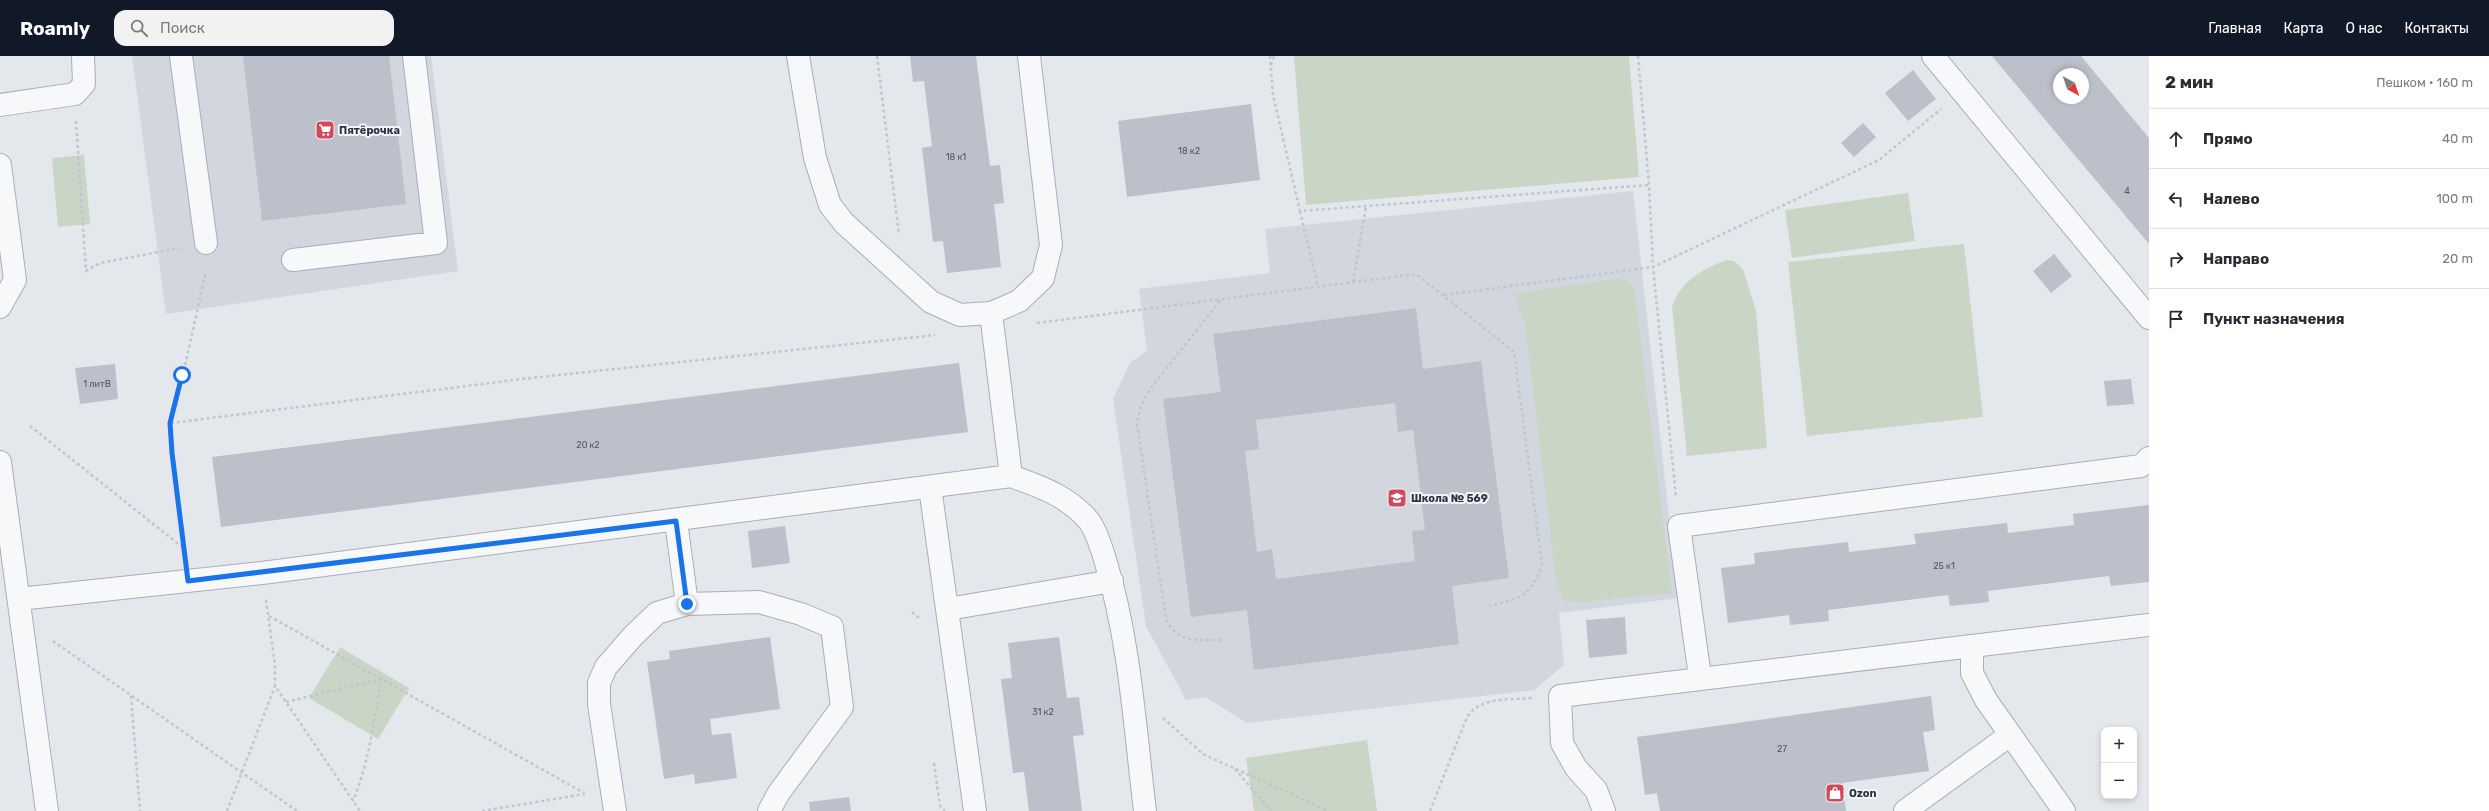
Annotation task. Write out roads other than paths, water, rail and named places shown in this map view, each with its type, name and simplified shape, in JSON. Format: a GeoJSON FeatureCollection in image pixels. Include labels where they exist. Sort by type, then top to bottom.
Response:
{"type":"FeatureCollection","features":[{"type":"Feature","properties":{"kind":"lane"},"geometry":{"type":"LineString","coordinates":[[0,105],[75,94],[84,84],[83,56]]}},
{"type":"Feature","properties":{"kind":"lane"},"geometry":{"type":"LineString","coordinates":[[181,56],[206,243]]}},
{"type":"Feature","properties":{"kind":"lane"},"geometry":{"type":"LineString","coordinates":[[293,260],[436,243],[414,56]]}},
{"type":"Feature","properties":{"kind":"lane"},"geometry":{"type":"LineString","coordinates":[[798,56],[815,158],[830,205],[844,223],[931,302],[960,315],[992,321],[1019,301],[1043,278],[1051,245],[1029,56]]}},
{"type":"Feature","properties":{"kind":"lane"},"geometry":{"type":"LineString","coordinates":[[1933,56],[2149,318]]}},
{"type":"Feature","properties":{"kind":"lane"},"geometry":{"type":"LineString","coordinates":[[0,165],[14,280],[0,307]]}},
{"type":"Feature","properties":{"kind":"lane"},"geometry":{"type":"LineString","coordinates":[[992,321],[1011,476]]}},
{"type":"Feature","properties":{"kind":"lane"},"geometry":{"type":"LineString","coordinates":[[1700,677],[1679,526],[2141,466],[2149,458]]}},
{"type":"Feature","properties":{"kind":"lane"},"geometry":{"type":"LineString","coordinates":[[0,462],[47,811]]}},
{"type":"Feature","properties":{"kind":"lane"},"geometry":{"type":"LineString","coordinates":[[20,609],[188,581],[676,521],[1011,476],[1045,488],[1076,507],[1090,522],[1101,546],[1112,581],[1124,641],[1145,811]]}},
{"type":"Feature","properties":{"kind":"lane"},"geometry":{"type":"LineString","coordinates":[[930,487],[975,811]]}},
{"type":"Feature","properties":{"kind":"lane"},"geometry":{"type":"LineString","coordinates":[[676,521],[687,604]]}},
{"type":"Feature","properties":{"kind":"lane"},"geometry":{"type":"LineString","coordinates":[[948,609],[1112,581]]}},
{"type":"Feature","properties":{"kind":"lane"},"geometry":{"type":"LineString","coordinates":[[615,811],[599,704],[599,683],[606,666],[633,636],[657,613],[687,604],[759,602],[801,614],[832,627],[842,708],[778,794],[769,811]]}},
{"type":"Feature","properties":{"kind":"lane"},"geometry":{"type":"LineString","coordinates":[[1604,811],[1596,790],[1576,768],[1562,743],[1560,696],[1700,677],[2149,625]]}},
{"type":"Feature","properties":{"kind":"lane"},"geometry":{"type":"LineString","coordinates":[[1972,646],[1972,673],[1986,700],[2064,811]]}},
{"type":"Feature","properties":{"kind":"lane"},"geometry":{"type":"LineString","coordinates":[[1905,811],[2010,735]]}},
{"type":"Feature","properties":{"kind":"place","name":"Пятёрочка"},"geometry":{"type":"Point","coordinates":[325,130]}},
{"type":"Feature","properties":{"kind":"place","name":"Школа № 569"},"geometry":{"type":"Point","coordinates":[1397,498]}},
{"type":"Feature","properties":{"kind":"place","name":"Ozon"},"geometry":{"type":"Point","coordinates":[1835,793]}}]}
